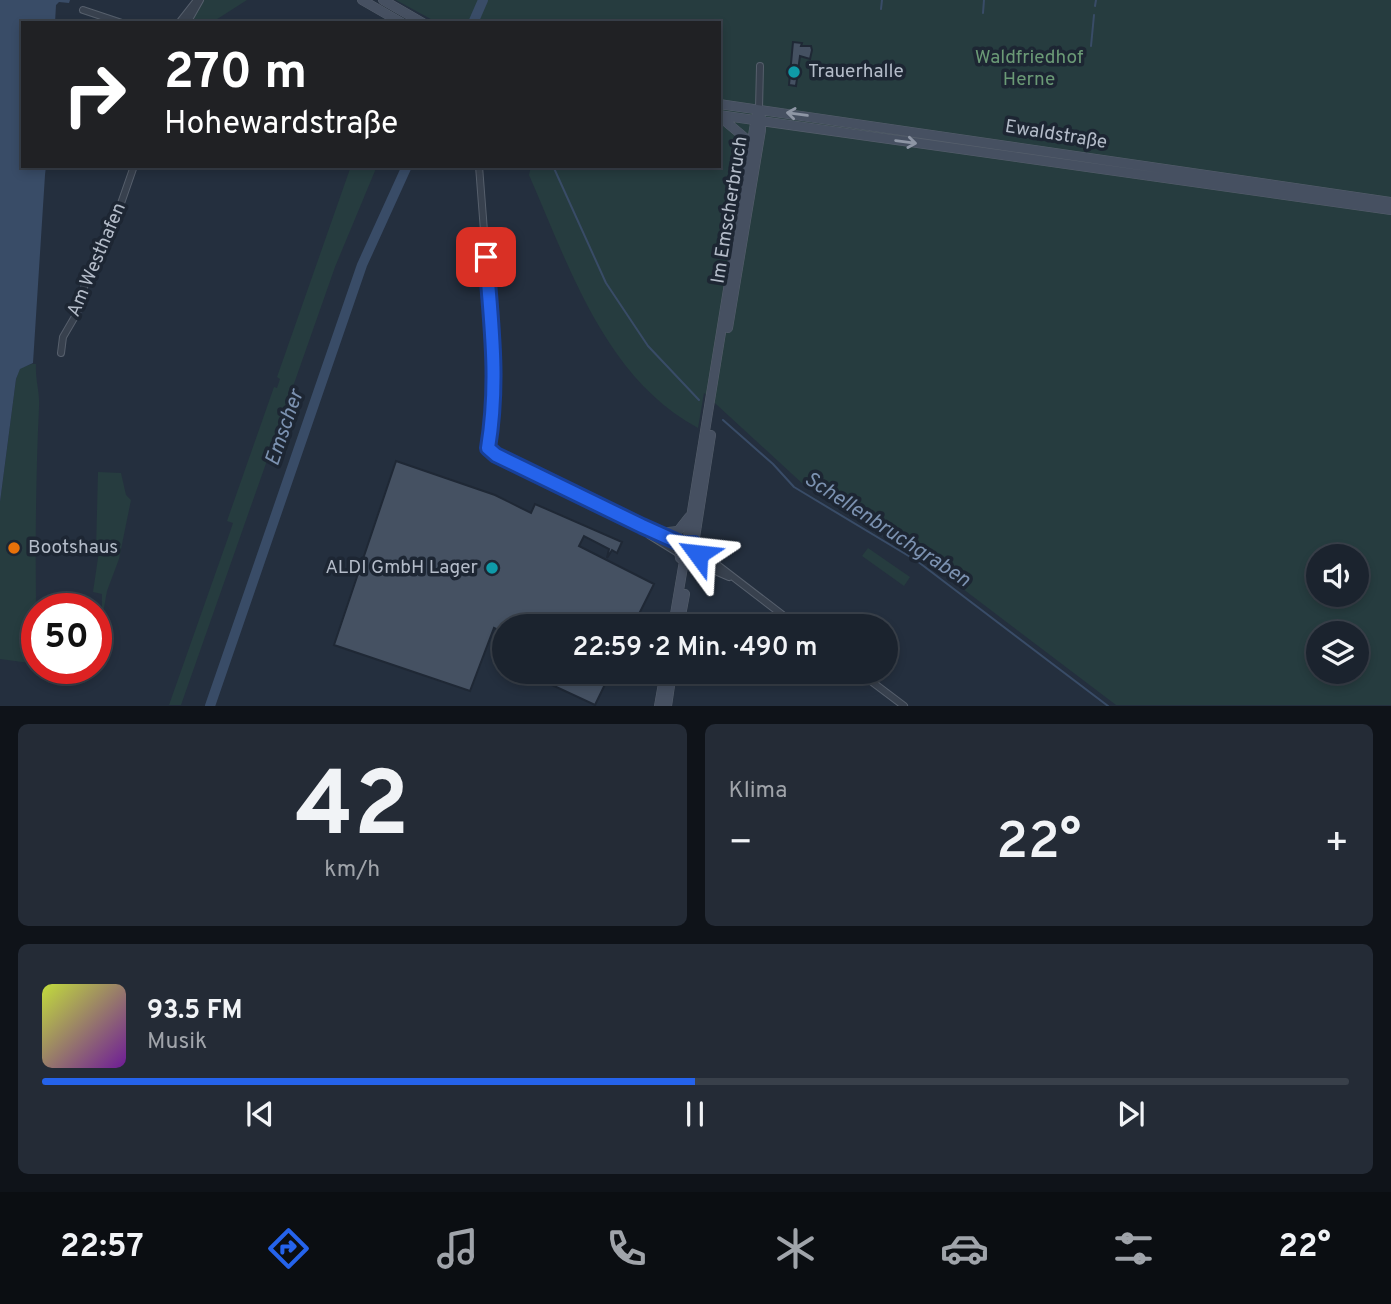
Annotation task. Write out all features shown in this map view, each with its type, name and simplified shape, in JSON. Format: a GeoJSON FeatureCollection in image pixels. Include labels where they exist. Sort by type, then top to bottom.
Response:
{"type":"FeatureCollection","features":[{"type":"Feature","properties":{"kind":"main road"},"geometry":{"type":"LineString","coordinates":[[362,0],[399,21]]}},
{"type":"Feature","properties":{"kind":"main road"},"geometry":{"type":"LineString","coordinates":[[383,0],[420,21]]}},
{"type":"Feature","properties":{"kind":"main road","name":"Ewaldstraße"},"geometry":{"type":"LineString","coordinates":[[721,104],[1391,202]]}},
{"type":"Feature","properties":{"kind":"main road","name":"Im Emscherbruch"},"geometry":{"type":"LineString","coordinates":[[675,614],[688,552],[759,109]]}},
{"type":"Feature","properties":{"kind":"main road","name":"Ewaldstraße"},"geometry":{"type":"LineString","coordinates":[[721,116],[1391,211]]}},
{"type":"Feature","properties":{"kind":"main road"},"geometry":{"type":"LineString","coordinates":[[721,118],[744,137],[750,150]]}},
{"type":"Feature","properties":{"kind":"main road","name":"Im Emscherbruch"},"geometry":{"type":"LineString","coordinates":[[680,614],[692,509],[750,150],[758,121]]}},
{"type":"Feature","properties":{"kind":"main road"},"geometry":{"type":"LineString","coordinates":[[659,533],[678,531],[685,525],[692,509]]}},
{"type":"Feature","properties":{"kind":"main road"},"geometry":{"type":"LineString","coordinates":[[659,705],[663,684]]}},
{"type":"Feature","properties":{"kind":"main road"},"geometry":{"type":"LineString","coordinates":[[667,705],[670,684]]}},
{"type":"Feature","properties":{"kind":"street"},"geometry":{"type":"LineString","coordinates":[[181,21],[198,0]]}},
{"type":"Feature","properties":{"kind":"street"},"geometry":{"type":"LineString","coordinates":[[188,21],[198,0]]}},
{"type":"Feature","properties":{"kind":"street"},"geometry":{"type":"LineString","coordinates":[[83,9],[116,21]]}},
{"type":"Feature","properties":{"kind":"street"},"geometry":{"type":"LineString","coordinates":[[759,109],[760,66]]}},
{"type":"Feature","properties":{"kind":"street","name":"Am Westhafen"},"geometry":{"type":"LineString","coordinates":[[61,353],[63,337],[77,313],[88,273],[110,235],[133,168]]}},
{"type":"Feature","properties":{"kind":"street"},"geometry":{"type":"LineString","coordinates":[[479,168],[495,374],[495,406],[488,448],[496,455],[659,533],[731,578],[780,614]]}},
{"type":"Feature","properties":{"kind":"street"},"geometry":{"type":"LineString","coordinates":[[642,526],[649,535],[688,552],[731,578]]}},
{"type":"Feature","properties":{"kind":"street"},"geometry":{"type":"LineString","coordinates":[[875,684],[904,705]]}},
{"type":"Feature","properties":{"kind":"green space"},"geometry":{"type":"Polygon","coordinates":[[[204,0],[247,0],[214,21],[192,19],[204,0]]]}},
{"type":"Feature","properties":{"kind":"green space","name":"Waldfriedhof Herne"},"geometry":{"type":"Polygon","coordinates":[[[396,0],[1391,0],[1391,705],[1116,705],[913,551],[804,485],[704,393],[698,428],[666,407],[638,380],[614,350],[594,317],[559,246],[529,175],[531,168],[721,168],[721,21],[434,21],[396,0]]]}},
{"type":"Feature","properties":{"kind":"green space"},"geometry":{"type":"Polygon","coordinates":[[[350,168],[376,168],[335,267],[181,705],[169,705],[233,523],[227,521],[274,387],[277,388],[280,379],[277,377],[350,168]]]}},
{"type":"Feature","properties":{"kind":"green space"},"geometry":{"type":"Polygon","coordinates":[[[36,364],[39,401],[36,593],[21,593],[21,662],[0,659],[0,502],[16,379],[20,368],[36,364]]]}},
{"type":"Feature","properties":{"kind":"green space"},"geometry":{"type":"Polygon","coordinates":[[[98,472],[121,473],[126,495],[131,500],[119,559],[107,593],[93,592],[99,551],[96,550],[98,472]]]}},
{"type":"Feature","properties":{"kind":"green space"},"geometry":{"type":"Polygon","coordinates":[[[868,548],[910,577],[904,586],[862,556],[868,548]]]}},
{"type":"Feature","properties":{"kind":"water"},"geometry":{"type":"Polygon","coordinates":[[[0,0],[70,0],[69,3],[59,2],[56,5],[55,21],[21,21],[21,168],[46,168],[33,363],[20,369],[16,379],[0,502],[0,0]]]}},
{"type":"Feature","properties":{"kind":"building","name":"Trauerhalle"},"geometry":{"type":"Polygon","coordinates":[[[793,42],[802,43],[801,46],[811,46],[812,50],[810,59],[800,56],[796,86],[789,85],[793,42]]]}},
{"type":"Feature","properties":{"kind":"building","name":"ALDI GmbH Lager"},"geometry":{"type":"Polygon","coordinates":[[[396,461],[495,495],[531,513],[535,504],[622,542],[617,553],[612,550],[607,558],[609,549],[584,536],[579,546],[654,584],[639,614],[492,614],[492,633],[470,691],[334,645],[396,461]]]}},
{"type":"Feature","properties":{"kind":"building"},"geometry":{"type":"Polygon","coordinates":[[[550,684],[605,684],[595,705],[550,684]]]}},
{"type":"Feature","properties":{"kind":"waterway","name":"Emscher"},"geometry":{"type":"LineString","coordinates":[[474,21],[483,0]]}},
{"type":"Feature","properties":{"kind":"waterway"},"geometry":{"type":"LineString","coordinates":[[881,9],[882,0]]}},
{"type":"Feature","properties":{"kind":"waterway"},"geometry":{"type":"LineString","coordinates":[[983,13],[984,0]]}},
{"type":"Feature","properties":{"kind":"waterway"},"geometry":{"type":"LineString","coordinates":[[1095,6],[1096,0]]}},
{"type":"Feature","properties":{"kind":"waterway"},"geometry":{"type":"LineString","coordinates":[[1091,46],[1094,15]]}},
{"type":"Feature","properties":{"kind":"waterway","name":"Emscher"},"geometry":{"type":"LineString","coordinates":[[210,706],[362,265],[406,168]]}},
{"type":"Feature","properties":{"kind":"waterway","name":"Schellenbruchgraben"},"geometry":{"type":"LineString","coordinates":[[554,168],[606,283],[648,346],[699,400]]}},
{"type":"Feature","properties":{"kind":"waterway","name":"Schellenbruchgraben"},"geometry":{"type":"LineString","coordinates":[[723,420],[773,464],[794,487],[917,561],[1108,706]]}},
{"type":"Feature","properties":{"kind":"place","name":"Trauerhalle"},"geometry":{"type":"Point","coordinates":[794,72]}},
{"type":"Feature","properties":{"kind":"place","name":"Bootshaus"},"geometry":{"type":"Point","coordinates":[14,548]}},
{"type":"Feature","properties":{"kind":"place","name":"ALDI GmbH Lager"},"geometry":{"type":"Point","coordinates":[492,568]}},
{"type":"Feature","properties":{"kind":"route"},"geometry":{"type":"LineString","coordinates":[[486,257],[495,374],[495,406],[488,448],[496,455],[642,526],[682,544],[694,544],[698,554]]}}]}
